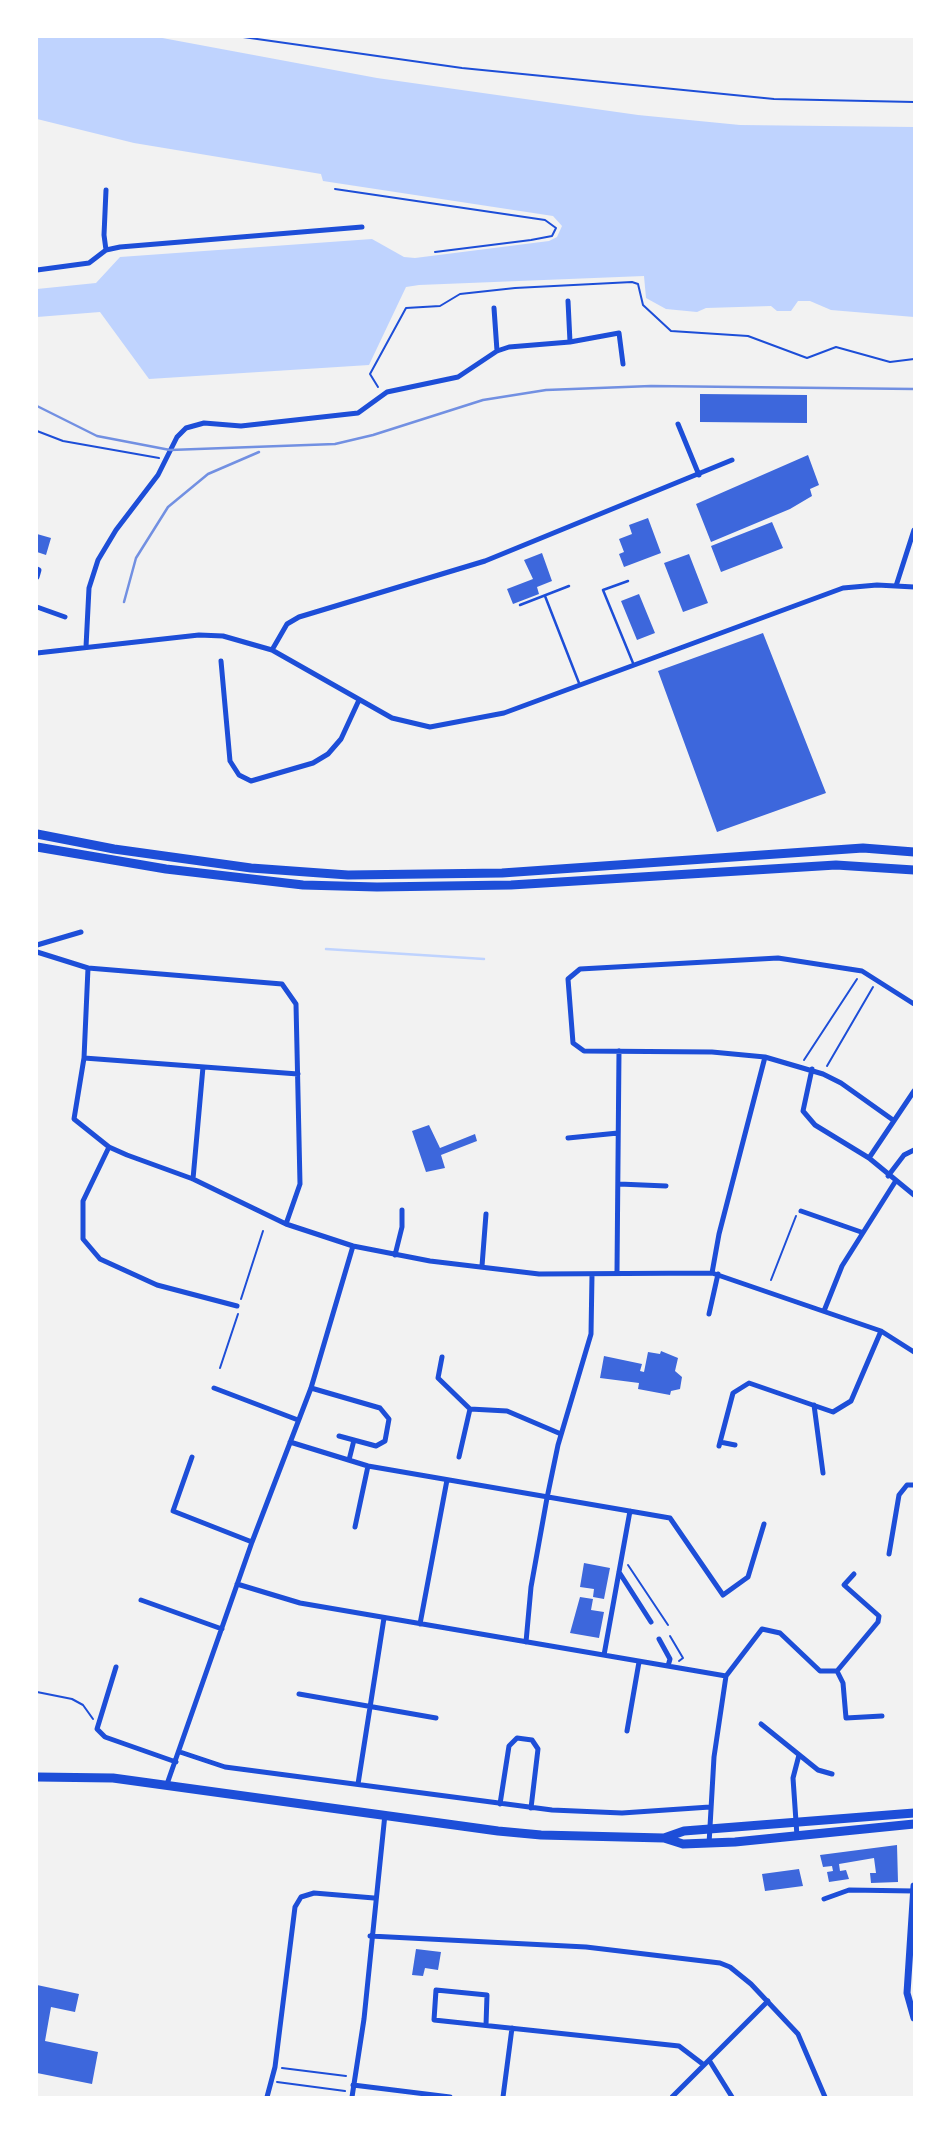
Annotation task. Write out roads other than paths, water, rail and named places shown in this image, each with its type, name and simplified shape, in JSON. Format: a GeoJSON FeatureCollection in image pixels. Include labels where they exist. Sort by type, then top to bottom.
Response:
{"type":"FeatureCollection","features":[{"type":"Feature","properties":{"kind":"highway"},"geometry":{"type":"LineString","coordinates":[[37,834],[114,849],[251,868],[348,875],[502,873],[863,848],[914,852]]}},
{"type":"Feature","properties":{"kind":"highway"},"geometry":{"type":"LineString","coordinates":[[37,847],[166,869],[303,885],[377,887],[511,885],[836,865],[914,870]]}},
{"type":"Feature","properties":{"kind":"highway"},"geometry":{"type":"LineString","coordinates":[[37,1777],[113,1778],[541,1835],[664,1838],[684,1844],[709,1844],[914,1824]]}},
{"type":"Feature","properties":{"kind":"highway"},"geometry":{"type":"LineString","coordinates":[[664,1838],[684,1830],[914,1813]]}},
{"type":"Feature","properties":{"kind":"street"},"geometry":{"type":"LineString","coordinates":[[106,190],[106,250]]}},
{"type":"Feature","properties":{"kind":"street"},"geometry":{"type":"LineString","coordinates":[[37,270],[89,263],[106,250],[362,227]]}},
{"type":"Feature","properties":{"kind":"street"},"geometry":{"type":"LineString","coordinates":[[568,301],[570,342]]}},
{"type":"Feature","properties":{"kind":"street"},"geometry":{"type":"LineString","coordinates":[[494,308],[497,351]]}},
{"type":"Feature","properties":{"kind":"street"},"geometry":{"type":"LineString","coordinates":[[86,647],[89,588],[98,560],[116,530],[158,475],[177,437],[186,428],[204,423],[241,426],[358,414],[387,392],[458,377],[497,351],[618,333],[623,364]]}},
{"type":"Feature","properties":{"kind":"street"},"geometry":{"type":"LineString","coordinates":[[678,424],[699,475]]}},
{"type":"Feature","properties":{"kind":"street"},"geometry":{"type":"LineString","coordinates":[[272,650],[287,624],[299,617],[485,561],[732,460]]}},
{"type":"Feature","properties":{"kind":"street"},"geometry":{"type":"LineString","coordinates":[[897,586],[914,530]]}},
{"type":"Feature","properties":{"kind":"street"},"geometry":{"type":"LineString","coordinates":[[37,569],[37,578]]}},
{"type":"Feature","properties":{"kind":"street"},"geometry":{"type":"LineString","coordinates":[[37,653],[199,635],[223,636],[272,650],[392,718],[430,727],[434,724],[460,723],[504,713],[633,663],[843,588],[914,587]]}},
{"type":"Feature","properties":{"kind":"street"},"geometry":{"type":"LineString","coordinates":[[37,607],[65,617]]}},
{"type":"Feature","properties":{"kind":"street"},"geometry":{"type":"LineString","coordinates":[[221,661],[230,761],[239,775],[251,781],[313,763],[328,754],[341,739],[359,700]]}},
{"type":"Feature","properties":{"kind":"street"},"geometry":{"type":"LineString","coordinates":[[37,945],[81,932]]}},
{"type":"Feature","properties":{"kind":"street"},"geometry":{"type":"LineString","coordinates":[[37,952],[88,968],[282,984],[296,1004],[300,1184],[286,1224]]}},
{"type":"Feature","properties":{"kind":"street"},"geometry":{"type":"LineString","coordinates":[[893,1120],[823,1073],[765,1057],[712,1052],[584,1051],[573,1043],[568,979],[580,969],[778,958],[862,971],[914,1004]]}},
{"type":"Feature","properties":{"kind":"street"},"geometry":{"type":"LineString","coordinates":[[88,968],[84,1058],[74,1119],[109,1147],[193,1179],[286,1224],[353,1246],[395,1255],[539,1274],[592,1275],[617,1271],[715,1273],[881,1331],[914,1352]]}},
{"type":"Feature","properties":{"kind":"street"},"geometry":{"type":"LineString","coordinates":[[617,1271],[619,1051]]}},
{"type":"Feature","properties":{"kind":"street"},"geometry":{"type":"LineString","coordinates":[[709,1314],[719,1234],[765,1057]]}},
{"type":"Feature","properties":{"kind":"street"},"geometry":{"type":"LineString","coordinates":[[84,1058],[298,1074]]}},
{"type":"Feature","properties":{"kind":"street"},"geometry":{"type":"LineString","coordinates":[[193,1179],[203,1067]]}},
{"type":"Feature","properties":{"kind":"street"},"geometry":{"type":"LineString","coordinates":[[811,1069],[803,1111],[815,1125],[869,1158],[914,1195]]}},
{"type":"Feature","properties":{"kind":"street"},"geometry":{"type":"LineString","coordinates":[[869,1158],[914,1091]]}},
{"type":"Feature","properties":{"kind":"street"},"geometry":{"type":"LineString","coordinates":[[568,1138],[618,1133]]}},
{"type":"Feature","properties":{"kind":"street"},"geometry":{"type":"LineString","coordinates":[[109,1147],[83,1201],[83,1239],[100,1259],[157,1285],[237,1306]]}},
{"type":"Feature","properties":{"kind":"street"},"geometry":{"type":"LineString","coordinates":[[888,1175],[904,1155],[914,1150]]}},
{"type":"Feature","properties":{"kind":"street"},"geometry":{"type":"LineString","coordinates":[[824,1311],[842,1266],[895,1182]]}},
{"type":"Feature","properties":{"kind":"street"},"geometry":{"type":"LineString","coordinates":[[619,1184],[666,1186]]}},
{"type":"Feature","properties":{"kind":"street"},"geometry":{"type":"LineString","coordinates":[[395,1255],[402,1227],[402,1210]]}},
{"type":"Feature","properties":{"kind":"street"},"geometry":{"type":"LineString","coordinates":[[801,1211],[862,1232]]}},
{"type":"Feature","properties":{"kind":"street"},"geometry":{"type":"LineString","coordinates":[[482,1266],[486,1214]]}},
{"type":"Feature","properties":{"kind":"street"},"geometry":{"type":"LineString","coordinates":[[167,1784],[252,1542],[311,1388],[353,1246]]}},
{"type":"Feature","properties":{"kind":"street"},"geometry":{"type":"LineString","coordinates":[[526,1642],[531,1587],[547,1498],[561,1434],[586,1362],[591,1334],[592,1275]]}},
{"type":"Feature","properties":{"kind":"street"},"geometry":{"type":"LineString","coordinates":[[734,1445],[719,1444],[733,1393],[748,1383],[833,1412],[851,1401],[881,1331]]}},
{"type":"Feature","properties":{"kind":"street"},"geometry":{"type":"LineString","coordinates":[[442,1357],[438,1378],[470,1409],[508,1411],[561,1434]]}},
{"type":"Feature","properties":{"kind":"street"},"geometry":{"type":"LineString","coordinates":[[214,1388],[299,1420]]}},
{"type":"Feature","properties":{"kind":"street"},"geometry":{"type":"LineString","coordinates":[[311,1388],[380,1408],[389,1419],[384,1441],[376,1446],[340,1436]]}},
{"type":"Feature","properties":{"kind":"street"},"geometry":{"type":"LineString","coordinates":[[814,1405],[823,1473]]}},
{"type":"Feature","properties":{"kind":"street"},"geometry":{"type":"LineString","coordinates":[[459,1457],[461,1435],[470,1409]]}},
{"type":"Feature","properties":{"kind":"street"},"geometry":{"type":"LineString","coordinates":[[349,1460],[354,1440]]}},
{"type":"Feature","properties":{"kind":"street"},"geometry":{"type":"LineString","coordinates":[[290,1442],[368,1466],[670,1518],[723,1595],[748,1577],[764,1524]]}},
{"type":"Feature","properties":{"kind":"street"},"geometry":{"type":"LineString","coordinates":[[192,1457],[173,1511],[252,1542]]}},
{"type":"Feature","properties":{"kind":"street"},"geometry":{"type":"LineString","coordinates":[[355,1527],[368,1466]]}},
{"type":"Feature","properties":{"kind":"street"},"geometry":{"type":"LineString","coordinates":[[419,1624],[447,1480]]}},
{"type":"Feature","properties":{"kind":"street"},"geometry":{"type":"LineString","coordinates":[[888,1554],[899,1495],[907,1485],[914,1485]]}},
{"type":"Feature","properties":{"kind":"street"},"geometry":{"type":"LineString","coordinates":[[604,1655],[630,1511]]}},
{"type":"Feature","properties":{"kind":"street"},"geometry":{"type":"LineString","coordinates":[[618,1572],[651,1622]]}},
{"type":"Feature","properties":{"kind":"street"},"geometry":{"type":"LineString","coordinates":[[837,1671],[878,1622],[879,1616],[844,1585],[853,1574]]}},
{"type":"Feature","properties":{"kind":"street"},"geometry":{"type":"LineString","coordinates":[[237,1584],[300,1603],[726,1676]]}},
{"type":"Feature","properties":{"kind":"street"},"geometry":{"type":"LineString","coordinates":[[141,1600],[222,1629]]}},
{"type":"Feature","properties":{"kind":"street"},"geometry":{"type":"LineString","coordinates":[[358,1784],[384,1618]]}},
{"type":"Feature","properties":{"kind":"street"},"geometry":{"type":"LineString","coordinates":[[709,1844],[710,1807],[726,1676],[762,1629],[780,1633],[820,1671],[837,1671]]}},
{"type":"Feature","properties":{"kind":"street"},"geometry":{"type":"LineString","coordinates":[[659,1639],[670,1659],[668,1666]]}},
{"type":"Feature","properties":{"kind":"street"},"geometry":{"type":"LineString","coordinates":[[627,1731],[639,1662]]}},
{"type":"Feature","properties":{"kind":"street"},"geometry":{"type":"LineString","coordinates":[[116,1667],[97,1729],[105,1737],[176,1762]]}},
{"type":"Feature","properties":{"kind":"street"},"geometry":{"type":"LineString","coordinates":[[837,1671],[844,1683],[846,1718],[882,1716]]}},
{"type":"Feature","properties":{"kind":"street"},"geometry":{"type":"LineString","coordinates":[[299,1694],[436,1718]]}},
{"type":"Feature","properties":{"kind":"street"},"geometry":{"type":"LineString","coordinates":[[761,1724],[818,1770],[832,1774]]}},
{"type":"Feature","properties":{"kind":"street"},"geometry":{"type":"LineString","coordinates":[[500,1804],[509,1746],[517,1738],[533,1740],[538,1749],[531,1808]]}},
{"type":"Feature","properties":{"kind":"street"},"geometry":{"type":"LineString","coordinates":[[180,1752],[225,1767],[531,1808],[622,1813],[710,1807]]}},
{"type":"Feature","properties":{"kind":"street"},"geometry":{"type":"LineString","coordinates":[[796,1836],[793,1777],[799,1755]]}},
{"type":"Feature","properties":{"kind":"street"},"geometry":{"type":"LineString","coordinates":[[384,1814],[364,2019],[353,2091],[450,2097]]}},
{"type":"Feature","properties":{"kind":"street"},"geometry":{"type":"LineString","coordinates":[[824,1899],[849,1890],[914,1889],[907,1993],[914,2018]]}},
{"type":"Feature","properties":{"kind":"street"},"geometry":{"type":"LineString","coordinates":[[267,2097],[273,2082],[295,1907],[302,1897],[314,1893],[374,1898]]}},
{"type":"Feature","properties":{"kind":"street"},"geometry":{"type":"LineString","coordinates":[[370,1937],[586,1947],[710,1960],[730,1967],[768,2001],[798,2034],[825,2097]]}},
{"type":"Feature","properties":{"kind":"street"},"geometry":{"type":"LineString","coordinates":[[486,2025],[487,1995],[436,1990],[434,2020],[679,2046],[706,2063],[732,2097]]}},
{"type":"Feature","properties":{"kind":"street"},"geometry":{"type":"LineString","coordinates":[[672,2097],[768,2001]]}},
{"type":"Feature","properties":{"kind":"street"},"geometry":{"type":"LineString","coordinates":[[503,2097],[512,2028]]}},
{"type":"Feature","properties":{"kind":"lane"},"geometry":{"type":"LineString","coordinates":[[628,580],[603,590],[633,663]]}},
{"type":"Feature","properties":{"kind":"lane"},"geometry":{"type":"LineString","coordinates":[[520,605],[569,586]]}},
{"type":"Feature","properties":{"kind":"lane"},"geometry":{"type":"LineString","coordinates":[[545,596],[579,683]]}},
{"type":"Feature","properties":{"kind":"water"},"geometry":{"type":"Polygon","coordinates":[[[37,37],[157,37],[377,78],[638,115],[740,125],[914,127],[914,317],[831,310],[810,301],[798,301],[791,311],[777,311],[771,306],[706,308],[697,312],[666,309],[646,298],[644,276],[419,285],[406,287],[369,365],[149,379],[100,312],[37,317],[37,289],[96,283],[120,257],[372,239],[404,257],[415,258],[549,241],[557,237],[562,226],[553,216],[323,181],[321,174],[134,143],[37,119],[37,37]]]}},
{"type":"Feature","properties":{"kind":"waterway"},"geometry":{"type":"LineString","coordinates":[[326,949],[484,959]]}},
{"type":"Feature","properties":{"kind":"railway"},"geometry":{"type":"LineString","coordinates":[[37,406],[97,436],[170,450],[335,444],[373,435],[483,400],[546,390],[651,386],[914,389]]}},
{"type":"Feature","properties":{"kind":"railway"},"geometry":{"type":"LineString","coordinates":[[124,602],[136,558],[168,507],[208,474],[259,452]]}}]}
